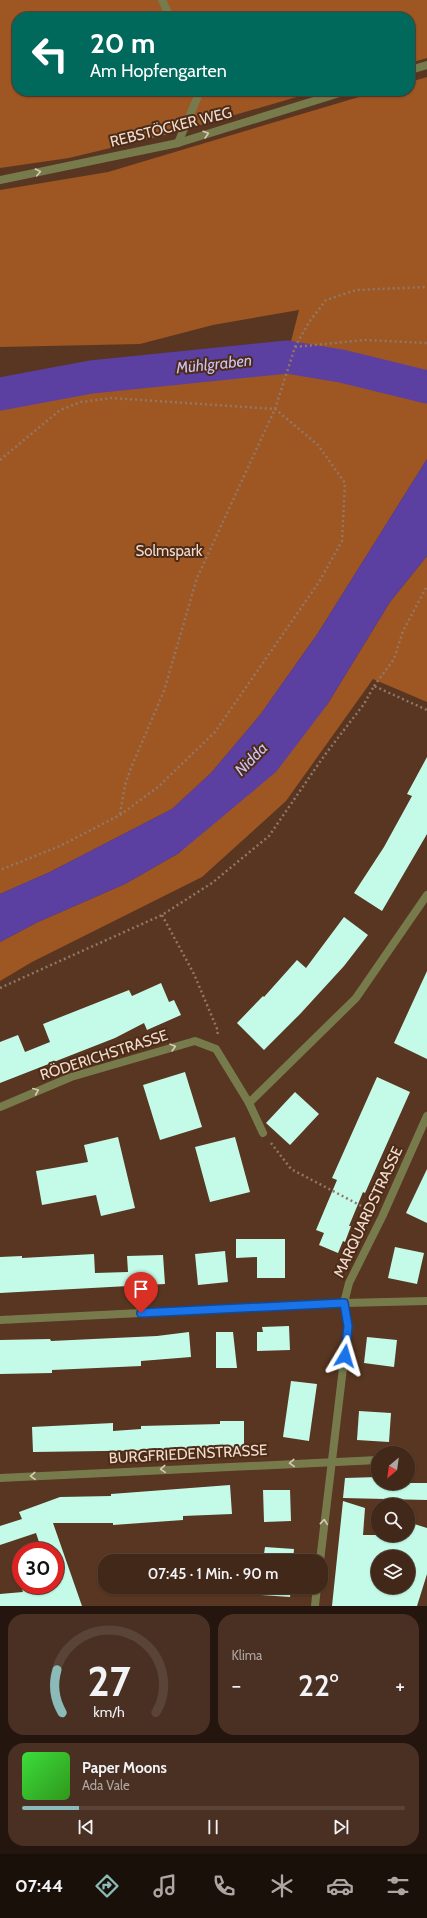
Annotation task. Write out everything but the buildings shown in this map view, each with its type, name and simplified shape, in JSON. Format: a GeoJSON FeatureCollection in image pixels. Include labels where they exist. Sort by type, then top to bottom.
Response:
{"type":"FeatureCollection","features":[{"type":"Feature","properties":{"kind":"street"},"geometry":{"type":"LineString","coordinates":[[162,0],[168,12]]}},
{"type":"Feature","properties":{"kind":"street"},"geometry":{"type":"LineString","coordinates":[[415,69],[427,65]]}},
{"type":"Feature","properties":{"kind":"street"},"geometry":{"type":"LineString","coordinates":[[178,143],[198,96]]}},
{"type":"Feature","properties":{"kind":"street","name":"REBSTÖCKER WEG"},"geometry":{"type":"LineString","coordinates":[[0,180],[178,143],[330,96]]}},
{"type":"Feature","properties":{"kind":"street"},"geometry":{"type":"LineString","coordinates":[[249,1103],[356,998],[427,895]]}},
{"type":"Feature","properties":{"kind":"street","name":"RÖDERICHSTRASSE"},"geometry":{"type":"LineString","coordinates":[[0,1107],[71,1077],[195,1041],[216,1049]]}},
{"type":"Feature","properties":{"kind":"street"},"geometry":{"type":"LineString","coordinates":[[216,1049],[249,1103],[263,1133]]}},
{"type":"Feature","properties":{"kind":"street","name":"MARQUARDSTRASSE"},"geometry":{"type":"LineString","coordinates":[[321,1554],[348,1326],[344,1303],[349,1283],[382,1217],[427,1116]]}},
{"type":"Feature","properties":{"kind":"street"},"geometry":{"type":"LineString","coordinates":[[0,1320],[344,1303],[427,1301]]}},
{"type":"Feature","properties":{"kind":"street","name":"BURGFRIEDENSTRASSE"},"geometry":{"type":"LineString","coordinates":[[0,1478],[371,1460]]}},
{"type":"Feature","properties":{"kind":"street"},"geometry":{"type":"LineString","coordinates":[[315,1606],[316,1594]]}},
{"type":"Feature","properties":{"kind":"path"},"geometry":{"type":"LineString","coordinates":[[120,815],[131,768],[164,691],[197,578],[275,409],[288,373],[295,347],[309,322],[326,300],[356,290],[427,288]]}},
{"type":"Feature","properties":{"kind":"path"},"geometry":{"type":"LineString","coordinates":[[295,347],[364,340],[427,343]]}},
{"type":"Feature","properties":{"kind":"path"},"geometry":{"type":"LineString","coordinates":[[0,460],[60,410],[81,402],[111,398],[275,409],[318,445],[345,483],[342,541],[319,582],[215,732],[158,787],[120,815],[60,846],[0,870]]}},
{"type":"Feature","properties":{"kind":"path"},"geometry":{"type":"LineString","coordinates":[[0,988],[162,915],[212,883],[269,836],[324,756],[364,704],[374,686],[394,659],[403,631],[427,586]]}},
{"type":"Feature","properties":{"kind":"path"},"geometry":{"type":"LineString","coordinates":[[374,686],[427,710]]}},
{"type":"Feature","properties":{"kind":"path"},"geometry":{"type":"LineString","coordinates":[[162,915],[194,974],[215,1024],[218,1032],[216,1049]]}},
{"type":"Feature","properties":{"kind":"path"},"geometry":{"type":"LineString","coordinates":[[263,1133],[290,1169],[382,1217]]}},
{"type":"Feature","properties":{"kind":"green space"},"geometry":{"type":"Polygon","coordinates":[[[0,0],[427,0],[427,58],[415,62],[415,12],[12,12],[12,96],[300,96],[173,133],[69,158],[0,168],[0,0]]]}},
{"type":"Feature","properties":{"kind":"green space"},"geometry":{"type":"Polygon","coordinates":[[[427,77],[427,374],[341,366],[287,357],[299,310],[213,325],[140,344],[0,347],[0,190],[108,172],[362,96],[415,96],[415,81],[427,77]]]}},
{"type":"Feature","properties":{"kind":"green space","name":"Solmspark"},"geometry":{"type":"Polygon","coordinates":[[[275,359],[427,401],[427,459],[318,633],[260,715],[211,773],[172,809],[50,872],[0,894],[0,408],[93,393],[275,359]]]}},
{"type":"Feature","properties":{"kind":"green space"},"geometry":{"type":"Polygon","coordinates":[[[427,556],[427,702],[373,679],[286,801],[202,877],[32,962],[0,981],[0,942],[38,922],[125,884],[179,853],[327,705],[390,602],[427,556]]]}},
{"type":"Feature","properties":{"kind":"water","name":"Nidda"},"geometry":{"type":"Polygon","coordinates":[[[427,459],[427,556],[390,602],[327,705],[276,772],[179,853],[125,884],[38,922],[0,942],[0,894],[50,872],[172,809],[211,773],[260,715],[318,633],[427,459]]]}},
{"type":"Feature","properties":{"kind":"waterway","name":"Mühlgraben"},"geometry":{"type":"LineString","coordinates":[[0,394],[91,377],[287,357],[341,366],[427,387]]}},
{"type":"Feature","properties":{"kind":"route"},"geometry":{"type":"LineString","coordinates":[[141,1313],[344,1303],[348,1326],[345,1356]]}}]}
